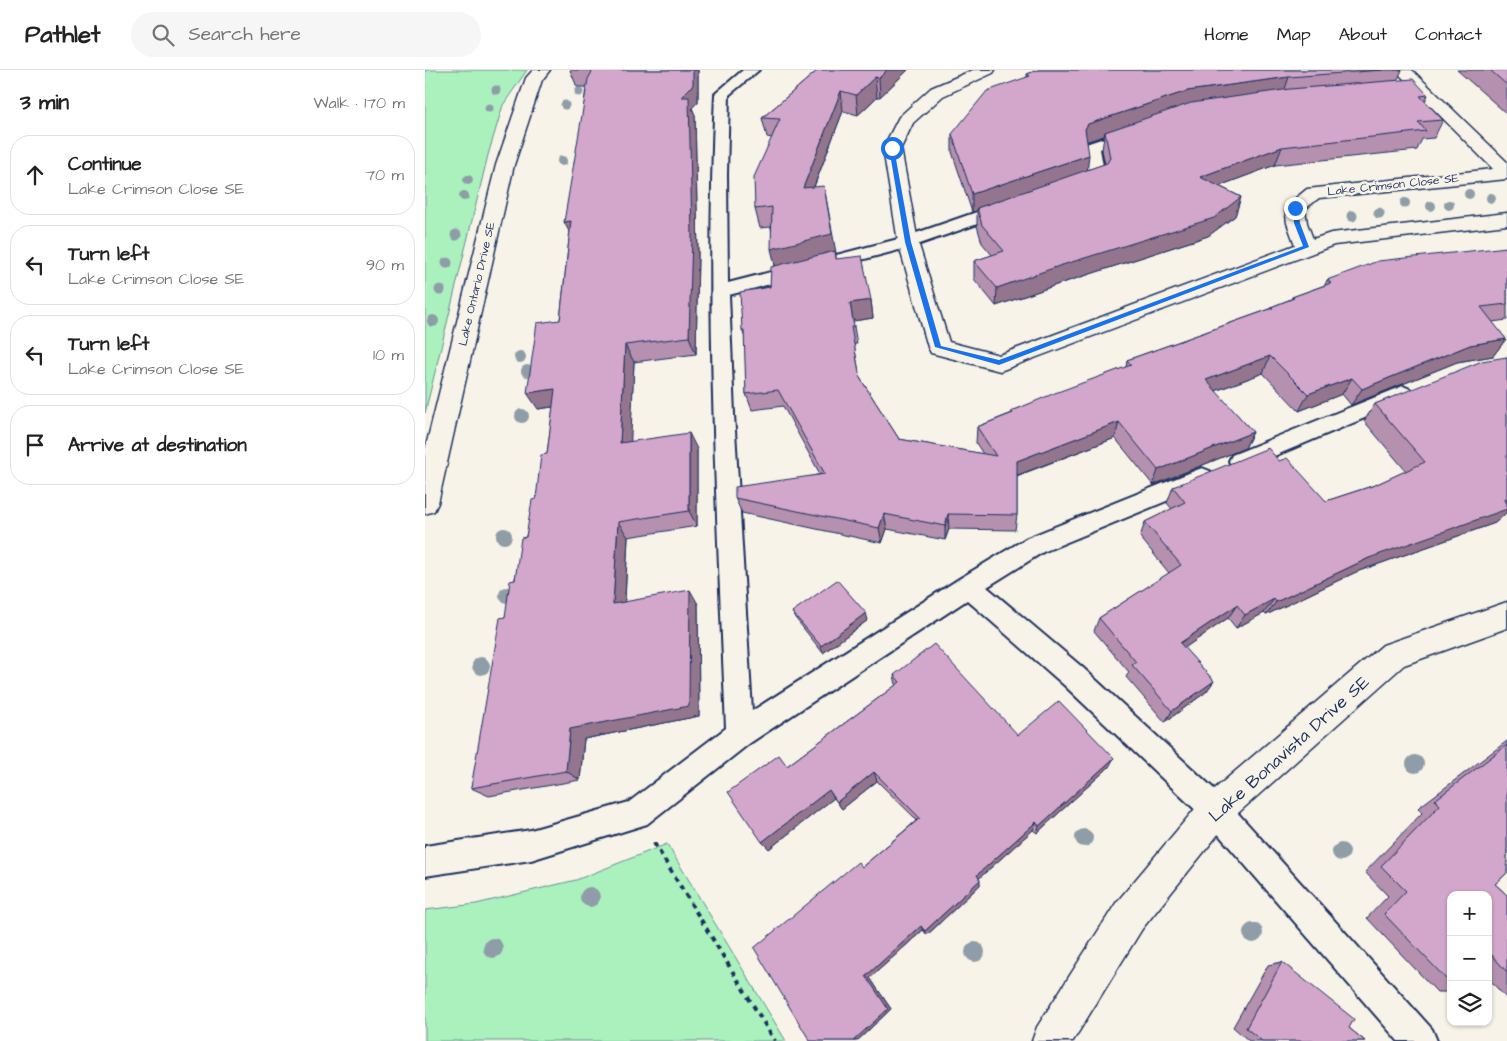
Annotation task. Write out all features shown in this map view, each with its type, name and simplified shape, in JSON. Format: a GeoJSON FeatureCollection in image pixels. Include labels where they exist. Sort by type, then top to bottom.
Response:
{"type":"FeatureCollection","features":[{"type":"Feature","properties":{"kind":"street","name":"Lake Ontario Drive SE"},"geometry":{"type":"LineString","coordinates":[[425,503],[505,165],[534,78],[542,70]]}},
{"type":"Feature","properties":{"kind":"street"},"geometry":{"type":"LineString","coordinates":[[987,70],[937,92],[905,120],[892,148],[908,242],[939,347],[999,363],[1331,239],[1507,219]]}},
{"type":"Feature","properties":{"kind":"street","name":"Lake Crimson Close SE"},"geometry":{"type":"LineString","coordinates":[[1403,70],[1507,173]]}},
{"type":"Feature","properties":{"kind":"street","name":"Lake Crimson Close SE"},"geometry":{"type":"LineString","coordinates":[[1306,247],[1297,223],[1295,208],[1314,193],[1507,173]]}},
{"type":"Feature","properties":{"kind":"street","name":"Lake Bonavista Drive SE"},"geometry":{"type":"LineString","coordinates":[[1051,1041],[1129,916],[1216,810],[1394,655],[1507,615]]}},
{"type":"Feature","properties":{"kind":"lane"},"geometry":{"type":"LineString","coordinates":[[740,734],[719,292],[718,164],[722,94],[752,70]]}},
{"type":"Feature","properties":{"kind":"lane"},"geometry":{"type":"LineString","coordinates":[[1405,92],[1424,90]]}},
{"type":"Feature","properties":{"kind":"lane"},"geometry":{"type":"LineString","coordinates":[[1059,190],[1097,177],[1092,148],[1147,128]]}},
{"type":"Feature","properties":{"kind":"lane"},"geometry":{"type":"LineString","coordinates":[[719,292],[908,242],[1021,203]]}},
{"type":"Feature","properties":{"kind":"lane"},"geometry":{"type":"LineString","coordinates":[[425,861],[531,845],[637,814],[740,734],[968,586],[1035,545],[1429,384]]}},
{"type":"Feature","properties":{"kind":"lane"},"geometry":{"type":"LineString","coordinates":[[968,586],[1073,676],[1216,810],[1420,1041]]}},
{"type":"Feature","properties":{"kind":"path"},"geometry":{"type":"LineString","coordinates":[[637,814],[775,1041]]}},
{"type":"Feature","properties":{"kind":"green space"},"geometry":{"type":"Polygon","coordinates":[[[425,70],[527,70],[503,105],[488,155],[425,413],[425,70]]]}},
{"type":"Feature","properties":{"kind":"green space"},"geometry":{"type":"Polygon","coordinates":[[[667,844],[786,1041],[425,1041],[425,910],[476,904],[576,880],[667,844]]]}},
{"type":"Feature","properties":{"kind":"building"},"geometry":{"type":"Polygon","coordinates":[[[593,70],[693,70],[693,85],[681,97],[689,97],[692,236],[689,337],[625,345],[620,443],[689,433],[689,511],[618,522],[613,604],[690,590],[689,706],[570,729],[566,771],[471,788],[500,618],[505,617],[510,581],[515,580],[521,538],[526,537],[532,500],[536,499],[541,455],[547,454],[555,389],[527,393],[537,323],[560,320],[571,221],[564,222],[588,79],[593,70]]]}},
{"type":"Feature","properties":{"kind":"building"},"geometry":{"type":"Polygon","coordinates":[[[818,70],[887,70],[879,78],[875,77],[856,95],[841,91],[803,188],[824,186],[832,234],[771,249],[772,207],[755,209],[754,177],[780,119],[762,118],[818,70]]]}},
{"type":"Feature","properties":{"kind":"building"},"geometry":{"type":"Polygon","coordinates":[[[1038,70],[1382,70],[1289,77],[1187,91],[1088,124],[1085,129],[1089,155],[972,194],[952,134],[987,91],[1030,76],[1027,74],[1038,70]]]}},
{"type":"Feature","properties":{"kind":"building"},"geometry":{"type":"Polygon","coordinates":[[[1490,70],[1507,70],[1507,85],[1490,70]]]}},
{"type":"Feature","properties":{"kind":"building"},"geometry":{"type":"Polygon","coordinates":[[[1413,79],[1428,95],[1420,96],[1443,120],[1418,122],[1426,131],[1282,147],[1200,177],[1241,197],[1214,218],[1059,266],[997,288],[974,261],[1004,251],[982,225],[977,208],[1107,163],[1110,158],[1105,132],[1191,103],[1290,89],[1413,79]]]}},
{"type":"Feature","properties":{"kind":"building"},"geometry":{"type":"Polygon","coordinates":[[[1507,247],[1507,304],[1481,307],[1506,339],[1470,345],[1362,389],[1352,378],[1308,394],[1270,356],[1206,380],[1253,432],[1158,470],[1119,422],[1017,461],[1017,515],[948,514],[945,526],[884,514],[879,528],[735,498],[735,487],[825,474],[778,390],[746,394],[744,330],[742,330],[740,292],[770,287],[771,267],[835,251],[836,259],[862,256],[871,300],[850,303],[854,327],[851,327],[860,378],[899,439],[996,456],[977,427],[1013,413],[1012,411],[1055,393],[1131,365],[1127,360],[1273,308],[1271,307],[1294,298],[1292,297],[1331,283],[1327,280],[1378,261],[1507,247]]]}},
{"type":"Feature","properties":{"kind":"building"},"geometry":{"type":"Polygon","coordinates":[[[1507,357],[1507,499],[1504,500],[1507,503],[1507,509],[1369,558],[1276,602],[1274,599],[1245,615],[1237,605],[1180,643],[1214,681],[1172,711],[1132,665],[1136,662],[1099,618],[1181,565],[1145,522],[1185,502],[1173,487],[1268,448],[1279,461],[1287,458],[1326,501],[1375,485],[1425,462],[1375,404],[1482,361],[1507,357]]]}},
{"type":"Feature","properties":{"kind":"building"},"geometry":{"type":"Polygon","coordinates":[[[837,580],[866,613],[821,646],[792,612],[837,580]]]}},
{"type":"Feature","properties":{"kind":"building"},"geometry":{"type":"Polygon","coordinates":[[[934,644],[1018,735],[1059,701],[1114,758],[1039,826],[1036,822],[977,875],[980,880],[925,931],[921,926],[866,976],[888,1009],[853,1041],[810,1041],[754,948],[858,862],[862,867],[920,818],[874,772],[837,802],[829,790],[762,842],[728,792],[779,755],[787,766],[900,682],[894,675],[934,644]]]}},
{"type":"Feature","properties":{"kind":"building"},"geometry":{"type":"Polygon","coordinates":[[[1507,745],[1507,873],[1495,884],[1507,895],[1507,972],[1492,955],[1492,891],[1447,891],[1447,980],[1384,914],[1406,891],[1381,866],[1440,805],[1435,800],[1507,745]]]}},
{"type":"Feature","properties":{"kind":"building"},"geometry":{"type":"Polygon","coordinates":[[[1282,962],[1354,1019],[1349,1028],[1365,1041],[1262,1041],[1246,1028],[1282,962]]]}},
{"type":"Feature","properties":{"kind":"route"},"geometry":{"type":"LineString","coordinates":[[892,148],[908,242],[939,347],[999,363],[1306,247],[1297,223],[1295,208]]}}]}
